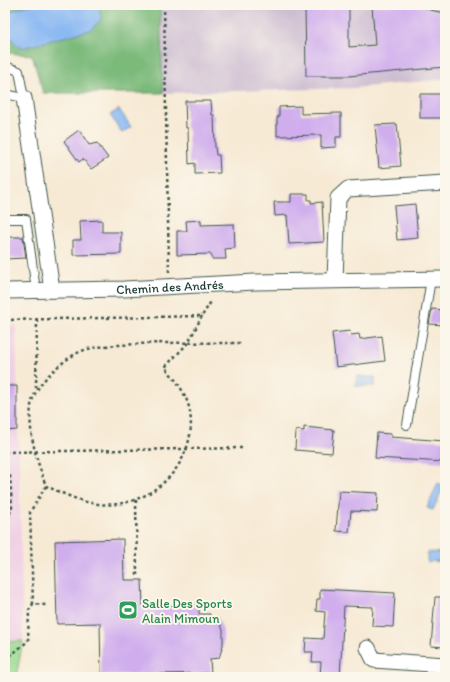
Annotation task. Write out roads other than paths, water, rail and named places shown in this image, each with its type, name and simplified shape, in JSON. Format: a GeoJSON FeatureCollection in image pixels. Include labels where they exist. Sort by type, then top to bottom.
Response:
{"type":"FeatureCollection","features":[{"type":"Feature","properties":{"kind":"street"},"geometry":{"type":"LineString","coordinates":[[24,98],[52,290]]}},
{"type":"Feature","properties":{"kind":"street"},"geometry":{"type":"LineString","coordinates":[[335,280],[338,198],[348,189],[445,183]]}},
{"type":"Feature","properties":{"kind":"street","name":"Chemin des Andrés"},"geometry":{"type":"LineString","coordinates":[[5,291],[168,287],[255,282],[438,279]]}},
{"type":"Feature","properties":{"kind":"street"},"geometry":{"type":"LineString","coordinates":[[368,648],[374,660],[445,665]]}},
{"type":"Feature","properties":{"kind":"lane"},"geometry":{"type":"LineString","coordinates":[[5,66],[19,71],[24,98],[5,94]]}},
{"type":"Feature","properties":{"kind":"lane"},"geometry":{"type":"LineString","coordinates":[[5,219],[26,219],[36,290]]}},
{"type":"Feature","properties":{"kind":"lane"},"geometry":{"type":"LineString","coordinates":[[407,425],[438,279]]}},
{"type":"Feature","properties":{"kind":"water"},"geometry":{"type":"Polygon","coordinates":[[[29,5],[99,5],[101,20],[90,30],[22,48],[13,41],[9,32],[8,22],[11,11],[29,5]]]}},
{"type":"Feature","properties":{"kind":"water"},"geometry":{"type":"Polygon","coordinates":[[[119,109],[131,127],[122,133],[110,115],[119,109]]]}},
{"type":"Feature","properties":{"kind":"water"},"geometry":{"type":"Polygon","coordinates":[[[357,376],[375,377],[375,386],[355,386],[357,376]]]}},
{"type":"Feature","properties":{"kind":"water"},"geometry":{"type":"Polygon","coordinates":[[[438,483],[444,486],[433,510],[427,508],[438,483]]]}},
{"type":"Feature","properties":{"kind":"water"},"geometry":{"type":"Polygon","coordinates":[[[428,552],[445,553],[445,562],[433,561],[428,563],[428,552]]]}},
{"type":"Feature","properties":{"kind":"place","name":"Salle Des Sports Alain Mimoun"},"geometry":{"type":"Point","coordinates":[128,610]}}]}
